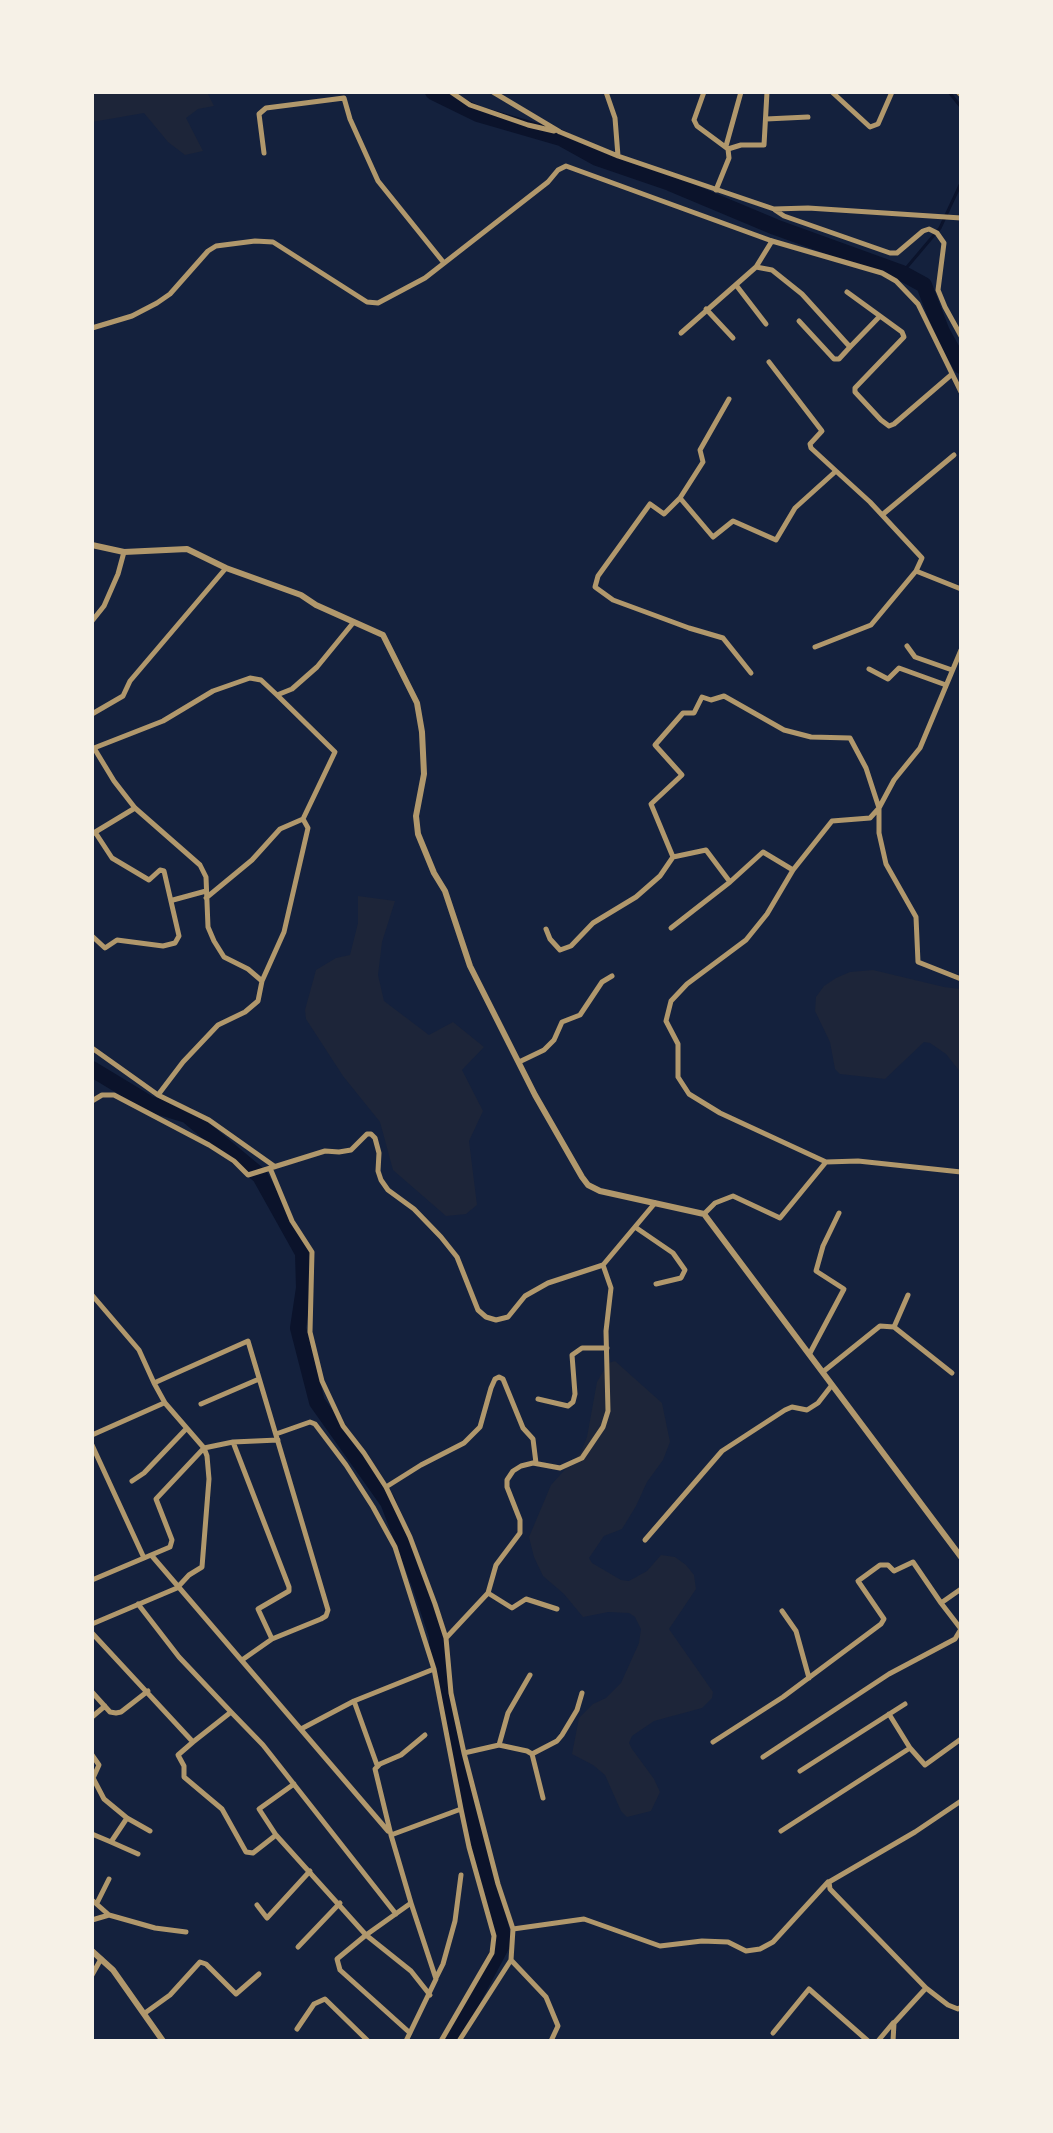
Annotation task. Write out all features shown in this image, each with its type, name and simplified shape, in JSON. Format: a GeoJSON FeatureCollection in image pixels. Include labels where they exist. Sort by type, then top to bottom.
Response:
{"type":"FeatureCollection","features":[{"type":"Feature","properties":{"kind":"street"},"geometry":{"type":"LineString","coordinates":[[451,92],[470,105],[528,125],[560,132]]}},
{"type":"Feature","properties":{"kind":"street"},"geometry":{"type":"LineString","coordinates":[[493,92],[560,132],[618,156],[774,209],[784,216],[890,253],[897,253],[923,231],[929,229],[937,233],[944,243],[938,290],[961,336]]}},
{"type":"Feature","properties":{"kind":"street"},"geometry":{"type":"LineString","coordinates":[[606,92],[615,118],[618,156]]}},
{"type":"Feature","properties":{"kind":"street"},"geometry":{"type":"LineString","coordinates":[[704,92],[694,120],[697,126],[727,147],[764,145],[767,92]]}},
{"type":"Feature","properties":{"kind":"street"},"geometry":{"type":"LineString","coordinates":[[716,190],[729,158],[727,147],[741,92]]}},
{"type":"Feature","properties":{"kind":"street"},"geometry":{"type":"LineString","coordinates":[[832,92],[870,127],[878,124],[892,92]]}},
{"type":"Feature","properties":{"kind":"street"},"geometry":{"type":"LineString","coordinates":[[264,153],[259,114],[266,108],[344,98],[350,119],[378,181],[444,263]]}},
{"type":"Feature","properties":{"kind":"street"},"geometry":{"type":"LineString","coordinates":[[766,119],[808,117]]}},
{"type":"Feature","properties":{"kind":"street"},"geometry":{"type":"LineString","coordinates":[[92,328],[132,316],[157,303],[170,294],[216,246],[255,241],[273,242],[372,304],[425,278],[566,166],[772,241],[882,273],[896,281],[918,304],[961,392]]}},
{"type":"Feature","properties":{"kind":"street"},"geometry":{"type":"LineString","coordinates":[[774,209],[808,208],[961,218]]}},
{"type":"Feature","properties":{"kind":"street"},"geometry":{"type":"LineString","coordinates":[[681,333],[756,267],[772,241]]}},
{"type":"Feature","properties":{"kind":"street"},"geometry":{"type":"LineString","coordinates":[[756,267],[772,270],[802,294],[850,347]]}},
{"type":"Feature","properties":{"kind":"street"},"geometry":{"type":"LineString","coordinates":[[736,285],[766,324]]}},
{"type":"Feature","properties":{"kind":"street"},"geometry":{"type":"LineString","coordinates":[[847,292],[902,332],[904,337],[855,388],[855,392],[881,420],[889,426],[894,424],[951,375]]}},
{"type":"Feature","properties":{"kind":"street"},"geometry":{"type":"LineString","coordinates":[[706,309],[733,338]]}},
{"type":"Feature","properties":{"kind":"street"},"geometry":{"type":"LineString","coordinates":[[799,321],[834,359],[839,359],[880,316]]}},
{"type":"Feature","properties":{"kind":"street"},"geometry":{"type":"LineString","coordinates":[[769,362],[822,431],[810,444],[811,448],[922,558],[916,571],[871,625],[815,647]]}},
{"type":"Feature","properties":{"kind":"street"},"geometry":{"type":"LineString","coordinates":[[729,399],[705,437],[700,450],[703,462],[680,498],[664,514],[650,504],[598,576],[595,587],[613,600],[723,638],[751,673]]}},
{"type":"Feature","properties":{"kind":"street"},"geometry":{"type":"LineString","coordinates":[[882,515],[954,455]]}},
{"type":"Feature","properties":{"kind":"street"},"geometry":{"type":"LineString","coordinates":[[680,498],[713,537],[733,521],[776,540],[795,508],[836,471]]}},
{"type":"Feature","properties":{"kind":"street"},"geometry":{"type":"LineString","coordinates":[[92,545],[124,552],[187,549],[226,568],[301,595],[316,605],[383,635],[417,703],[424,774],[416,816],[418,834],[445,891],[470,966],[542,1107],[588,1185],[622,1197],[704,1214],[961,1557]]}},
{"type":"Feature","properties":{"kind":"street"},"geometry":{"type":"LineString","coordinates":[[93,617],[104,606],[124,552]]}},
{"type":"Feature","properties":{"kind":"street"},"geometry":{"type":"LineString","coordinates":[[92,714],[123,696],[130,681],[226,568]]}},
{"type":"Feature","properties":{"kind":"street"},"geometry":{"type":"LineString","coordinates":[[916,571],[961,589]]}},
{"type":"Feature","properties":{"kind":"street"},"geometry":{"type":"LineString","coordinates":[[277,695],[292,689],[317,667],[353,623]]}},
{"type":"Feature","properties":{"kind":"street"},"geometry":{"type":"LineString","coordinates":[[907,646],[915,657],[952,670]]}},
{"type":"Feature","properties":{"kind":"street"},"geometry":{"type":"LineString","coordinates":[[961,650],[920,748],[894,780],[879,808],[870,818],[832,821],[793,870],[767,914],[746,940],[687,984],[671,1001],[666,1021],[678,1044],[678,1077],[689,1094],[720,1113],[826,1162],[858,1161],[961,1172]]}},
{"type":"Feature","properties":{"kind":"street"},"geometry":{"type":"LineString","coordinates":[[869,669],[888,679],[899,668],[946,685]]}},
{"type":"Feature","properties":{"kind":"street"},"geometry":{"type":"LineString","coordinates":[[173,900],[206,894],[252,860],[280,829],[303,819],[335,752],[261,680],[250,678],[213,691],[163,721],[93,747],[135,808],[200,865],[206,877],[206,894],[208,927],[224,957],[248,969],[262,981]]}},
{"type":"Feature","properties":{"kind":"street"},"geometry":{"type":"LineString","coordinates":[[673,857],[651,804],[682,775],[655,745],[683,713],[694,713],[702,697],[711,700],[724,696],[784,730],[811,737],[850,738],[866,768],[879,808],[879,833],[886,864],[916,917],[918,962],[944,975],[961,979]]}},
{"type":"Feature","properties":{"kind":"street"},"geometry":{"type":"LineString","coordinates":[[92,936],[105,948],[117,940],[152,946],[175,943],[179,936],[164,871],[160,870],[149,880],[112,858],[94,833],[135,808]]}},
{"type":"Feature","properties":{"kind":"street"},"geometry":{"type":"LineString","coordinates":[[158,1095],[183,1062],[218,1025],[245,1012],[258,1001],[262,981],[284,932],[308,828],[303,819]]}},
{"type":"Feature","properties":{"kind":"street"},"geometry":{"type":"LineString","coordinates":[[546,929],[560,950],[571,946],[593,923],[636,897],[660,876],[673,857],[706,850],[730,882]]}},
{"type":"Feature","properties":{"kind":"street"},"geometry":{"type":"LineString","coordinates":[[671,928],[763,852],[793,870]]}},
{"type":"Feature","properties":{"kind":"street"},"geometry":{"type":"LineString","coordinates":[[519,1062],[544,1050],[554,1040],[562,1022],[580,1015],[602,982],[612,976]]}},
{"type":"Feature","properties":{"kind":"street"},"geometry":{"type":"LineString","coordinates":[[92,1048],[158,1095],[209,1120],[272,1167],[292,1221],[312,1252],[310,1332],[322,1381],[343,1426],[386,1487],[410,1537],[446,1638],[451,1693],[464,1753],[513,1929],[511,1960],[459,2041]]}},
{"type":"Feature","properties":{"kind":"street"},"geometry":{"type":"LineString","coordinates":[[92,1101],[102,1095],[114,1095],[209,1145],[234,1161],[248,1175],[325,1151],[351,1150],[367,1134],[371,1134],[379,1153],[381,1180],[388,1190],[414,1209],[457,1257],[478,1310],[496,1320],[508,1317],[525,1296],[548,1283],[603,1265],[655,1203]]}},
{"type":"Feature","properties":{"kind":"street"},"geometry":{"type":"LineString","coordinates":[[704,1214],[715,1203],[733,1196],[780,1218],[826,1162]]}},
{"type":"Feature","properties":{"kind":"street"},"geometry":{"type":"LineString","coordinates":[[810,1353],[844,1289],[816,1271],[823,1246],[839,1213]]}},
{"type":"Feature","properties":{"kind":"street"},"geometry":{"type":"LineString","coordinates":[[635,1227],[675,1255],[685,1270],[681,1278],[656,1284]]}},
{"type":"Feature","properties":{"kind":"street"},"geometry":{"type":"LineString","coordinates":[[446,1638],[488,1593],[496,1565],[522,1528],[507,1480],[521,1466],[536,1463],[560,1468],[582,1458],[603,1427],[608,1411],[607,1348],[611,1288],[603,1265]]}},
{"type":"Feature","properties":{"kind":"street"},"geometry":{"type":"LineString","coordinates":[[92,1295],[139,1350],[165,1403],[204,1448],[209,1479],[202,1567],[177,1588],[92,1624]]}},
{"type":"Feature","properties":{"kind":"street"},"geometry":{"type":"LineString","coordinates":[[894,1327],[908,1295]]}},
{"type":"Feature","properties":{"kind":"street"},"geometry":{"type":"LineString","coordinates":[[824,1371],[880,1326],[894,1327],[952,1373]]}},
{"type":"Feature","properties":{"kind":"street"},"geometry":{"type":"LineString","coordinates":[[154,1383],[248,1341],[328,1610],[321,1619],[272,1639],[242,1660]]}},
{"type":"Feature","properties":{"kind":"street"},"geometry":{"type":"LineString","coordinates":[[538,1399],[568,1406],[575,1394],[572,1355],[582,1348],[607,1348]]}},
{"type":"Feature","properties":{"kind":"street"},"geometry":{"type":"LineString","coordinates":[[386,1487],[464,1443],[480,1427],[491,1388],[499,1377],[503,1379],[523,1428],[533,1439],[536,1463]]}},
{"type":"Feature","properties":{"kind":"street"},"geometry":{"type":"LineString","coordinates":[[201,1404],[259,1379]]}},
{"type":"Feature","properties":{"kind":"street"},"geometry":{"type":"LineString","coordinates":[[645,1540],[722,1451],[785,1410],[792,1407],[807,1410],[818,1403],[833,1384]]}},
{"type":"Feature","properties":{"kind":"street"},"geometry":{"type":"LineString","coordinates":[[92,1435],[165,1403]]}},
{"type":"Feature","properties":{"kind":"street"},"geometry":{"type":"LineString","coordinates":[[92,1580],[170,1547],[172,1543],[156,1499],[204,1448],[277,1437],[310,1422],[315,1424],[351,1473],[395,1547],[434,1669],[469,1847],[494,1936],[492,1953],[441,2041]]}},
{"type":"Feature","properties":{"kind":"street"},"geometry":{"type":"LineString","coordinates":[[132,1481],[144,1473],[186,1429]]}},
{"type":"Feature","properties":{"kind":"street"},"geometry":{"type":"LineString","coordinates":[[233,1442],[289,1587],[289,1591],[258,1609],[272,1639]]}},
{"type":"Feature","properties":{"kind":"street"},"geometry":{"type":"LineString","coordinates":[[92,1445],[144,1558]]}},
{"type":"Feature","properties":{"kind":"street"},"geometry":{"type":"LineString","coordinates":[[152,1556],[391,1835]]}},
{"type":"Feature","properties":{"kind":"street"},"geometry":{"type":"LineString","coordinates":[[713,1742],[862,1641],[884,1619],[858,1581],[880,1565],[888,1565],[894,1571],[913,1562],[961,1629],[955,1639],[889,1674],[763,1757]]}},
{"type":"Feature","properties":{"kind":"street"},"geometry":{"type":"LineString","coordinates":[[941,1603],[961,1589]]}},
{"type":"Feature","properties":{"kind":"street"},"geometry":{"type":"LineString","coordinates":[[488,1593],[512,1608],[526,1599],[557,1609]]}},
{"type":"Feature","properties":{"kind":"street"},"geometry":{"type":"LineString","coordinates":[[138,1604],[179,1657],[263,1745],[396,1914]]}},
{"type":"Feature","properties":{"kind":"street"},"geometry":{"type":"LineString","coordinates":[[782,1611],[796,1631],[809,1678]]}},
{"type":"Feature","properties":{"kind":"street"},"geometry":{"type":"LineString","coordinates":[[92,1633],[193,1742]]}},
{"type":"Feature","properties":{"kind":"street"},"geometry":{"type":"LineString","coordinates":[[301,1729],[354,1701],[434,1669]]}},
{"type":"Feature","properties":{"kind":"street"},"geometry":{"type":"LineString","coordinates":[[499,1745],[508,1713],[530,1675]]}},
{"type":"Feature","properties":{"kind":"street"},"geometry":{"type":"LineString","coordinates":[[92,1692],[110,1712],[121,1712],[148,1691]]}},
{"type":"Feature","properties":{"kind":"street"},"geometry":{"type":"LineString","coordinates":[[464,1753],[499,1745],[532,1754],[562,1735],[577,1710],[582,1693]]}},
{"type":"Feature","properties":{"kind":"street"},"geometry":{"type":"LineString","coordinates":[[354,1701],[377,1765],[375,1769],[391,1835],[436,1979]]}},
{"type":"Feature","properties":{"kind":"street"},"geometry":{"type":"LineString","coordinates":[[800,1771],[905,1704]]}},
{"type":"Feature","properties":{"kind":"street"},"geometry":{"type":"LineString","coordinates":[[92,1717],[105,1706]]}},
{"type":"Feature","properties":{"kind":"street"},"geometry":{"type":"LineString","coordinates":[[231,1712],[178,1755],[184,1766],[184,1777],[222,1809],[246,1852],[253,1853],[276,1835]]}},
{"type":"Feature","properties":{"kind":"street"},"geometry":{"type":"LineString","coordinates":[[889,1714],[910,1748],[925,1765],[961,1739]]}},
{"type":"Feature","properties":{"kind":"street"},"geometry":{"type":"LineString","coordinates":[[377,1765],[401,1755],[425,1735]]}},
{"type":"Feature","properties":{"kind":"street"},"geometry":{"type":"LineString","coordinates":[[781,1831],[910,1748]]}},
{"type":"Feature","properties":{"kind":"street"},"geometry":{"type":"LineString","coordinates":[[532,1754],[543,1798]]}},
{"type":"Feature","properties":{"kind":"street"},"geometry":{"type":"LineString","coordinates":[[92,1755],[99,1765],[93,1778],[104,1799],[127,1818],[150,1831]]}},
{"type":"Feature","properties":{"kind":"street"},"geometry":{"type":"LineString","coordinates":[[294,1784],[259,1809],[276,1835],[366,1935],[411,1971],[430,1995]]}},
{"type":"Feature","properties":{"kind":"street"},"geometry":{"type":"LineString","coordinates":[[513,1929],[584,1919],[660,1946],[702,1941],[728,1942],[746,1951],[760,1949],[773,1942],[829,1882],[961,1801]]}},
{"type":"Feature","properties":{"kind":"street"},"geometry":{"type":"LineString","coordinates":[[391,1835],[461,1809]]}},
{"type":"Feature","properties":{"kind":"street"},"geometry":{"type":"LineString","coordinates":[[111,1842],[127,1818]]}},
{"type":"Feature","properties":{"kind":"street"},"geometry":{"type":"LineString","coordinates":[[92,1834],[138,1854]]}},
{"type":"Feature","properties":{"kind":"street"},"geometry":{"type":"LineString","coordinates":[[257,1905],[267,1918],[310,1871]]}},
{"type":"Feature","properties":{"kind":"street"},"geometry":{"type":"LineString","coordinates":[[406,2041],[443,1964],[455,1921],[461,1875]]}},
{"type":"Feature","properties":{"kind":"street"},"geometry":{"type":"LineString","coordinates":[[109,1879],[94,1902],[109,1915],[155,1928],[186,1932]]}},
{"type":"Feature","properties":{"kind":"street"},"geometry":{"type":"LineString","coordinates":[[829,1882],[830,1889],[926,1988],[948,2005],[958,2009],[961,2007]]}},
{"type":"Feature","properties":{"kind":"street"},"geometry":{"type":"LineString","coordinates":[[298,1947],[340,1903]]}},
{"type":"Feature","properties":{"kind":"street"},"geometry":{"type":"LineString","coordinates":[[410,2033],[363,1993],[337,1965],[337,1959],[411,1903]]}},
{"type":"Feature","properties":{"kind":"street"},"geometry":{"type":"LineString","coordinates":[[92,1920],[109,1915]]}},
{"type":"Feature","properties":{"kind":"street"},"geometry":{"type":"LineString","coordinates":[[92,1951],[145,2013],[163,2041]]}},
{"type":"Feature","properties":{"kind":"street"},"geometry":{"type":"LineString","coordinates":[[92,1975],[101,1959]]}},
{"type":"Feature","properties":{"kind":"street"},"geometry":{"type":"LineString","coordinates":[[511,1960],[546,1997],[558,2026],[551,2041]]}},
{"type":"Feature","properties":{"kind":"street"},"geometry":{"type":"LineString","coordinates":[[145,2013],[170,1995],[200,1962],[206,1964],[236,1994],[259,1974]]}},
{"type":"Feature","properties":{"kind":"street"},"geometry":{"type":"LineString","coordinates":[[878,2041],[926,1988]]}},
{"type":"Feature","properties":{"kind":"street"},"geometry":{"type":"LineString","coordinates":[[773,2033],[809,1989],[867,2041]]}},
{"type":"Feature","properties":{"kind":"street"},"geometry":{"type":"LineString","coordinates":[[297,2029],[314,2004],[325,1999],[368,2041]]}},
{"type":"Feature","properties":{"kind":"street"},"geometry":{"type":"LineString","coordinates":[[893,2041],[894,2023]]}},
{"type":"Feature","properties":{"kind":"shaded area"},"geometry":{"type":"Polygon","coordinates":[[[92,92],[207,92],[214,106],[198,109],[186,118],[203,151],[185,155],[168,142],[144,113],[92,122],[92,92]]]}},
{"type":"Feature","properties":{"kind":"shaded area"},"geometry":{"type":"Polygon","coordinates":[[[358,896],[395,901],[382,942],[378,975],[384,1001],[429,1035],[453,1022],[484,1047],[462,1070],[483,1111],[469,1141],[477,1205],[466,1214],[446,1216],[393,1170],[380,1122],[343,1076],[306,1019],[305,1010],[316,970],[336,958],[350,955],[358,923],[358,896]]]}},
{"type":"Feature","properties":{"kind":"shaded area"},"geometry":{"type":"Polygon","coordinates":[[[873,970],[961,989],[961,1073],[946,1054],[924,1042],[885,1079],[840,1074],[835,1069],[830,1042],[815,1011],[816,997],[824,986],[836,978],[850,972],[873,970]]]}},
{"type":"Feature","properties":{"kind":"shaded area"},"geometry":{"type":"Polygon","coordinates":[[[615,1361],[662,1403],[670,1442],[663,1460],[647,1482],[622,1529],[604,1536],[589,1558],[592,1563],[621,1580],[629,1581],[647,1571],[661,1555],[675,1557],[686,1565],[694,1575],[696,1589],[669,1629],[713,1692],[712,1698],[702,1708],[654,1721],[632,1736],[629,1743],[632,1749],[660,1792],[651,1811],[627,1817],[621,1811],[605,1775],[572,1754],[579,1718],[621,1683],[639,1643],[641,1629],[629,1613],[608,1612],[583,1617],[564,1594],[543,1576],[529,1537],[551,1485],[581,1452],[587,1437],[597,1382],[608,1363],[615,1361]]]}},
{"type":"Feature","properties":{"kind":"waterway"},"geometry":{"type":"LineString","coordinates":[[433,92],[478,114],[561,138],[597,158],[902,273],[924,285],[942,332],[961,366]]}},
{"type":"Feature","properties":{"kind":"waterway"},"geometry":{"type":"LineString","coordinates":[[949,92],[961,107]]}},
{"type":"Feature","properties":{"kind":"waterway"},"geometry":{"type":"LineString","coordinates":[[902,273],[940,228],[961,183]]}},
{"type":"Feature","properties":{"kind":"waterway"},"geometry":{"type":"LineString","coordinates":[[92,1069],[150,1104],[187,1115],[260,1176],[303,1253],[304,1288],[298,1328],[317,1402],[388,1502],[421,1588],[437,1636],[437,1653],[467,1804],[504,1941],[451,2041]]}}]}
